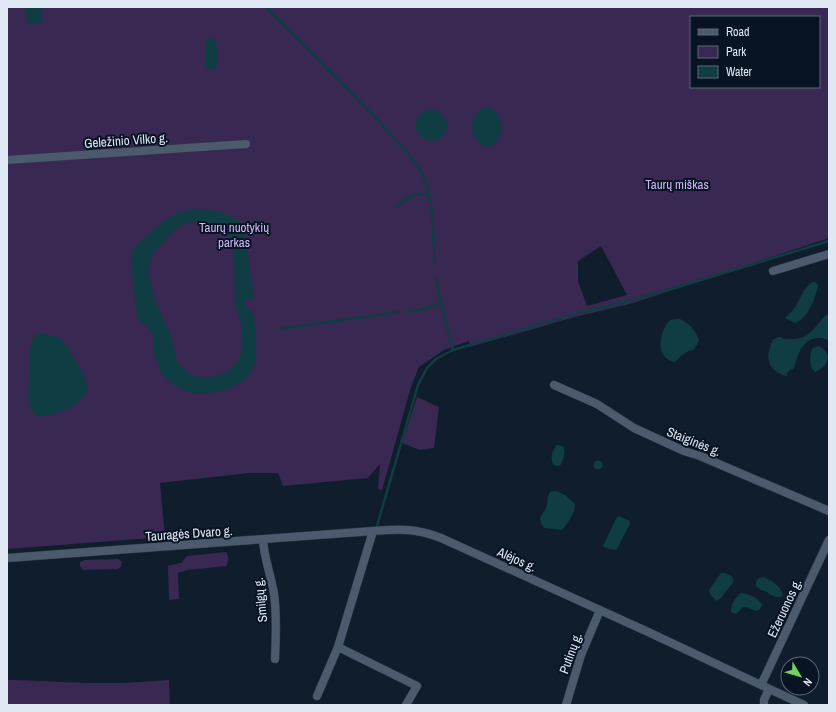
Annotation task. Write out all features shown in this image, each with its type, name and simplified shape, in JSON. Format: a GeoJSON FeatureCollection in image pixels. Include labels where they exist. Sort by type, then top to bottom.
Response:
{"type":"FeatureCollection","features":[{"type":"Feature","properties":{"kind":"street","name":"Geležinio Vilko g."},"geometry":{"type":"LineString","coordinates":[[7,160],[246,144]]}},
{"type":"Feature","properties":{"kind":"street"},"geometry":{"type":"LineString","coordinates":[[773,271],[829,254]]}},
{"type":"Feature","properties":{"kind":"street","name":"Staiginės g."},"geometry":{"type":"LineString","coordinates":[[554,385],[597,404],[634,428],[684,451],[700,456],[829,511]]}},
{"type":"Feature","properties":{"kind":"street","name":"Alėjos g."},"geometry":{"type":"LineString","coordinates":[[373,531],[409,530],[429,533],[646,630],[761,686],[804,705]]}},
{"type":"Feature","properties":{"kind":"street"},"geometry":{"type":"LineString","coordinates":[[317,696],[338,647],[373,531]]}},
{"type":"Feature","properties":{"kind":"street","name":"Tauragės Dvaro g."},"geometry":{"type":"LineString","coordinates":[[7,558],[373,531]]}},
{"type":"Feature","properties":{"kind":"street","name":"Smilgų g."},"geometry":{"type":"LineString","coordinates":[[263,540],[274,594],[275,659]]}},
{"type":"Feature","properties":{"kind":"street","name":"Ežeruonos g."},"geometry":{"type":"LineString","coordinates":[[761,686],[829,540]]}},
{"type":"Feature","properties":{"kind":"street","name":"Putinų g."},"geometry":{"type":"LineString","coordinates":[[566,705],[581,654],[600,610]]}},
{"type":"Feature","properties":{"kind":"street"},"geometry":{"type":"LineString","coordinates":[[338,647],[416,686],[406,705]]}},
{"type":"Feature","properties":{"kind":"street"},"geometry":{"type":"LineString","coordinates":[[764,705],[764,700],[769,689]]}},
{"type":"Feature","properties":{"kind":"green space","name":"Taurų nuotykių parkas"},"geometry":{"type":"Polygon","coordinates":[[[7,7],[829,7],[829,238],[633,303],[575,317],[470,347],[469,341],[444,350],[419,367],[411,387],[382,490],[378,489],[380,464],[368,478],[283,486],[278,473],[249,473],[160,483],[165,537],[7,549],[7,7]],[[601,246],[578,261],[578,281],[587,306],[627,295],[601,246]]]}},
{"type":"Feature","properties":{"kind":"green space"},"geometry":{"type":"Polygon","coordinates":[[[417,397],[439,407],[434,448],[420,450],[402,443],[417,397]]]}},
{"type":"Feature","properties":{"kind":"green space"},"geometry":{"type":"Polygon","coordinates":[[[226,552],[228,562],[226,566],[188,570],[178,573],[179,599],[169,600],[168,566],[181,563],[187,556],[226,552]]]}},
{"type":"Feature","properties":{"kind":"green space"},"geometry":{"type":"Polygon","coordinates":[[[118,559],[122,562],[122,564],[118,569],[83,570],[80,566],[80,562],[85,560],[118,559]]]}},
{"type":"Feature","properties":{"kind":"green space"},"geometry":{"type":"Polygon","coordinates":[[[7,680],[123,683],[169,680],[170,705],[7,705],[7,680]]]}},
{"type":"Feature","properties":{"kind":"water"},"geometry":{"type":"Polygon","coordinates":[[[26,7],[41,7],[41,22],[32,25],[27,23],[26,7]]]}},
{"type":"Feature","properties":{"kind":"water"},"geometry":{"type":"Polygon","coordinates":[[[210,38],[216,41],[218,53],[218,61],[214,70],[209,70],[206,67],[205,45],[206,40],[210,38]]]}},
{"type":"Feature","properties":{"kind":"water"},"geometry":{"type":"Polygon","coordinates":[[[484,107],[491,108],[496,113],[499,117],[501,126],[498,140],[494,145],[486,147],[475,139],[472,128],[475,117],[484,107]]]}},
{"type":"Feature","properties":{"kind":"water"},"geometry":{"type":"Polygon","coordinates":[[[429,109],[440,112],[447,123],[447,128],[443,136],[436,140],[429,141],[418,134],[416,121],[429,109]]]}},
{"type":"Feature","properties":{"kind":"water"},"geometry":{"type":"Polygon","coordinates":[[[194,209],[207,209],[223,213],[241,222],[245,229],[254,299],[246,300],[246,308],[254,312],[256,348],[255,362],[250,374],[243,380],[228,389],[219,392],[201,394],[189,392],[176,386],[165,377],[161,373],[154,355],[152,333],[149,328],[140,322],[137,315],[131,256],[135,247],[139,243],[161,223],[179,212],[194,209]],[[196,221],[179,227],[162,243],[155,251],[150,261],[148,271],[153,295],[170,333],[178,362],[186,371],[194,375],[212,377],[229,371],[235,365],[241,353],[242,333],[241,324],[235,305],[234,260],[231,243],[222,231],[196,221]]]}},
{"type":"Feature","properties":{"kind":"water"},"geometry":{"type":"Polygon","coordinates":[[[812,282],[815,282],[818,285],[811,307],[804,317],[795,323],[785,318],[795,307],[806,288],[812,282]]]}},
{"type":"Feature","properties":{"kind":"water"},"geometry":{"type":"Polygon","coordinates":[[[829,313],[829,341],[817,338],[806,343],[800,351],[793,370],[791,369],[786,376],[773,369],[768,358],[770,346],[774,339],[781,337],[784,339],[793,339],[805,336],[810,333],[829,313]]]}},
{"type":"Feature","properties":{"kind":"water"},"geometry":{"type":"Polygon","coordinates":[[[680,319],[692,328],[699,340],[693,350],[685,353],[675,362],[668,360],[663,355],[661,350],[662,334],[668,322],[680,319]]]}},
{"type":"Feature","properties":{"kind":"water"},"geometry":{"type":"Polygon","coordinates":[[[36,334],[52,335],[62,339],[81,371],[87,386],[86,394],[72,407],[55,414],[40,417],[33,412],[28,398],[31,348],[36,334]]]}},
{"type":"Feature","properties":{"kind":"water"},"geometry":{"type":"Polygon","coordinates":[[[819,346],[827,353],[828,360],[820,370],[815,372],[811,367],[810,354],[815,347],[819,346]]]}},
{"type":"Feature","properties":{"kind":"water"},"geometry":{"type":"Polygon","coordinates":[[[557,445],[563,446],[564,451],[560,466],[553,464],[552,458],[553,452],[557,445]]]}},
{"type":"Feature","properties":{"kind":"water"},"geometry":{"type":"Polygon","coordinates":[[[598,460],[603,465],[598,470],[593,465],[598,460]]]}},
{"type":"Feature","properties":{"kind":"water"},"geometry":{"type":"Polygon","coordinates":[[[556,491],[565,495],[575,504],[575,508],[569,521],[562,530],[544,528],[540,521],[541,516],[546,509],[550,492],[556,491]]]}},
{"type":"Feature","properties":{"kind":"water"},"geometry":{"type":"Polygon","coordinates":[[[618,516],[630,521],[630,524],[617,549],[606,548],[603,546],[618,516]]]}},
{"type":"Feature","properties":{"kind":"water"},"geometry":{"type":"Polygon","coordinates":[[[721,573],[726,573],[732,577],[734,581],[721,598],[716,601],[710,594],[709,590],[721,573]]]}},
{"type":"Feature","properties":{"kind":"water"},"geometry":{"type":"Polygon","coordinates":[[[763,577],[778,586],[783,596],[774,596],[756,586],[756,582],[759,578],[763,577]]]}},
{"type":"Feature","properties":{"kind":"water"},"geometry":{"type":"Polygon","coordinates":[[[741,593],[756,598],[762,605],[760,609],[756,611],[743,607],[736,614],[731,612],[734,601],[741,593]]]}},
{"type":"Feature","properties":{"kind":"waterway"},"geometry":{"type":"LineString","coordinates":[[266,7],[378,120],[419,168],[428,190],[432,211],[435,263]]}},
{"type":"Feature","properties":{"kind":"waterway"},"geometry":{"type":"LineString","coordinates":[[397,207],[412,196],[420,194],[429,196]]}},
{"type":"Feature","properties":{"kind":"waterway"},"geometry":{"type":"LineString","coordinates":[[377,526],[418,385],[427,368],[436,359],[453,350],[582,312],[675,288],[829,241]]}},
{"type":"Feature","properties":{"kind":"waterway"},"geometry":{"type":"LineString","coordinates":[[436,278],[453,350]]}},
{"type":"Feature","properties":{"kind":"waterway"},"geometry":{"type":"LineString","coordinates":[[407,311],[421,310],[441,302]]}},
{"type":"Feature","properties":{"kind":"waterway"},"geometry":{"type":"LineString","coordinates":[[278,329],[399,312]]}},
{"type":"Feature","properties":{"kind":"park label","name":"Taurų miškas"},"geometry":{"type":"Point","coordinates":[677,184]}}]}
